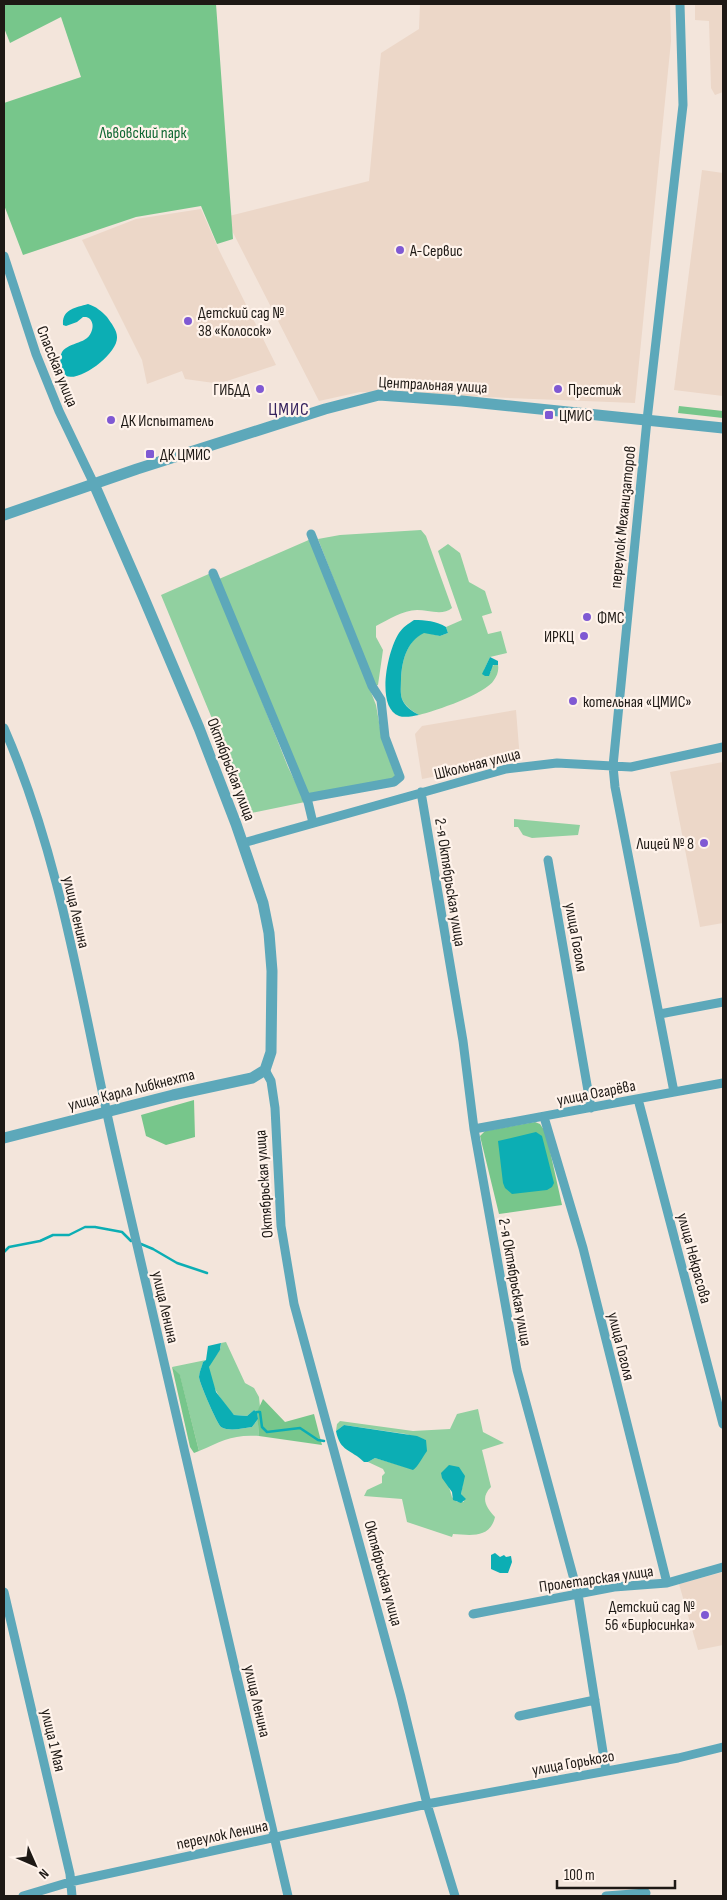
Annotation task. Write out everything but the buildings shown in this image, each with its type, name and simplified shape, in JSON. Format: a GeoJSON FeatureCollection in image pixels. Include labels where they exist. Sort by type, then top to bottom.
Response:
{"type":"FeatureCollection","features":[{"type":"Feature","properties":{"kind":"street","name":"переулок Механизаторов"},"geometry":{"type":"LineString","coordinates":[[613,766],[647,420],[684,105],[680,4]]}},
{"type":"Feature","properties":{"kind":"street","name":"Спасская улица"},"geometry":{"type":"LineString","coordinates":[[4,256],[36,354],[59,411],[94,484]]}},
{"type":"Feature","properties":{"kind":"street","name":"Центральная улица"},"geometry":{"type":"LineString","coordinates":[[4,515],[137,468],[370,397],[386,395],[723,428]]}},
{"type":"Feature","properties":{"kind":"street","name":"Октябрьская улица"},"geometry":{"type":"LineString","coordinates":[[94,484],[184,691],[243,844],[264,908],[269,933],[273,1035],[272,1052],[265,1070],[271,1081],[275,1108],[281,1226],[294,1304],[454,1896]]}},
{"type":"Feature","properties":{"kind":"street"},"geometry":{"type":"LineString","coordinates":[[306,798],[394,782],[400,777],[385,737],[380,700],[372,686],[311,534]]}},
{"type":"Feature","properties":{"kind":"street"},"geometry":{"type":"LineString","coordinates":[[213,573],[306,798],[314,823]]}},
{"type":"Feature","properties":{"kind":"street","name":"улица Ленина"},"geometry":{"type":"LineString","coordinates":[[4,728],[29,797],[56,885],[106,1112],[288,1896]]}},
{"type":"Feature","properties":{"kind":"street","name":"Школьная улица"},"geometry":{"type":"LineString","coordinates":[[243,844],[488,773],[522,766],[557,763],[626,768],[723,747]]}},
{"type":"Feature","properties":{"kind":"street"},"geometry":{"type":"LineString","coordinates":[[613,766],[615,787],[674,1092]]}},
{"type":"Feature","properties":{"kind":"street","name":"2-я Октябрьская улица"},"geometry":{"type":"LineString","coordinates":[[421,792],[463,1042],[474,1129],[517,1370],[578,1594],[606,1771]]}},
{"type":"Feature","properties":{"kind":"street","name":"улица Гоголя"},"geometry":{"type":"LineString","coordinates":[[548,860],[591,1108]]}},
{"type":"Feature","properties":{"kind":"street"},"geometry":{"type":"LineString","coordinates":[[660,1014],[723,1002]]}},
{"type":"Feature","properties":{"kind":"street","name":"улица Карла Либкнехта"},"geometry":{"type":"LineString","coordinates":[[4,1138],[174,1094],[252,1078],[265,1070]]}},
{"type":"Feature","properties":{"kind":"street","name":"улица Огарёва"},"geometry":{"type":"LineString","coordinates":[[474,1129],[723,1083]]}},
{"type":"Feature","properties":{"kind":"street","name":"улица Некрасова"},"geometry":{"type":"LineString","coordinates":[[638,1099],[723,1424]]}},
{"type":"Feature","properties":{"kind":"street","name":"улица Гоголя"},"geometry":{"type":"LineString","coordinates":[[544,1117],[583,1248],[667,1583]]}},
{"type":"Feature","properties":{"kind":"street","name":"Пролетарская улица"},"geometry":{"type":"LineString","coordinates":[[473,1614],[614,1587],[667,1583],[723,1567]]}},
{"type":"Feature","properties":{"kind":"street","name":"улица 1 Мая"},"geometry":{"type":"LineString","coordinates":[[4,1592],[70,1874],[72,1896]]}},
{"type":"Feature","properties":{"kind":"street"},"geometry":{"type":"LineString","coordinates":[[519,1716],[595,1700]]}},
{"type":"Feature","properties":{"kind":"street","name":"улица Горького"},"geometry":{"type":"LineString","coordinates":[[428,1804],[697,1754],[723,1747]]}},
{"type":"Feature","properties":{"kind":"street","name":"переулок Ленина"},"geometry":{"type":"LineString","coordinates":[[23,1896],[70,1882],[428,1804]]}},
{"type":"Feature","properties":{"kind":"street"},"geometry":{"type":"LineString","coordinates":[[606,1896],[646,1894]]}},
{"type":"Feature","properties":{"kind":"shaded area","name":"ЦМИС"},"geometry":{"type":"Polygon","coordinates":[[[420,4],[670,4],[671,41],[635,403],[360,392],[319,401],[225,217],[369,181],[381,53],[419,29],[420,4]]]}},
{"type":"Feature","properties":{"kind":"shaded area"},"geometry":{"type":"Polygon","coordinates":[[[695,4],[723,4],[723,92],[715,95],[711,88],[709,21],[695,20],[695,4]]]}},
{"type":"Feature","properties":{"kind":"shaded area"},"geometry":{"type":"Polygon","coordinates":[[[702,170],[723,173],[723,396],[674,390],[702,170]]]}},
{"type":"Feature","properties":{"kind":"shaded area","name":"Детский сад № 38 «Колосок»"},"geometry":{"type":"Polygon","coordinates":[[[201,209],[219,250],[276,365],[227,381],[214,383],[185,379],[182,371],[147,384],[142,360],[82,240],[136,219],[201,209]]]}},
{"type":"Feature","properties":{"kind":"shaded area"},"geometry":{"type":"Polygon","coordinates":[[[516,710],[520,760],[422,779],[415,734],[422,726],[516,710]]]}},
{"type":"Feature","properties":{"kind":"shaded area","name":"Лицей № 8"},"geometry":{"type":"Polygon","coordinates":[[[723,762],[723,923],[700,927],[670,772],[723,762]]]}},
{"type":"Feature","properties":{"kind":"shaded area","name":"Детский сад № 56 «Бирюсинка»"},"geometry":{"type":"Polygon","coordinates":[[[723,1572],[723,1645],[698,1650],[679,1584],[723,1572]]]}},
{"type":"Feature","properties":{"kind":"green space","name":"Львовский парк"},"geometry":{"type":"Polygon","coordinates":[[[4,4],[216,4],[233,239],[217,244],[201,206],[136,217],[23,255],[4,205],[4,103],[81,77],[61,17],[10,43],[4,28],[4,4]]]}},
{"type":"Feature","properties":{"kind":"green space"},"geometry":{"type":"Polygon","coordinates":[[[679,406],[723,411],[723,418],[678,413],[679,406]]]}},
{"type":"Feature","properties":{"kind":"green space"},"geometry":{"type":"Polygon","coordinates":[[[421,530],[426,536],[452,608],[444,612],[412,610],[376,626],[376,637],[383,650],[378,685],[375,686],[318,539],[340,535],[421,530]]]}},
{"type":"Feature","properties":{"kind":"green space"},"geometry":{"type":"Polygon","coordinates":[[[311,539],[376,705],[382,739],[396,778],[307,796],[219,579],[311,539]]]}},
{"type":"Feature","properties":{"kind":"green space"},"geometry":{"type":"Polygon","coordinates":[[[448,544],[460,553],[469,582],[485,591],[492,613],[482,616],[488,634],[501,631],[507,653],[490,657],[484,670],[491,672],[491,667],[498,665],[498,673],[494,680],[481,691],[460,701],[419,715],[403,702],[401,697],[402,672],[406,652],[413,641],[424,632],[440,636],[448,633],[446,627],[462,620],[438,551],[448,544]]]}},
{"type":"Feature","properties":{"kind":"green space"},"geometry":{"type":"Polygon","coordinates":[[[211,573],[288,767],[305,802],[251,813],[161,595],[211,573]]]}},
{"type":"Feature","properties":{"kind":"green space"},"geometry":{"type":"Polygon","coordinates":[[[514,819],[580,825],[578,835],[532,838],[523,835],[518,827],[514,827],[514,819]]]}},
{"type":"Feature","properties":{"kind":"green space"},"geometry":{"type":"Polygon","coordinates":[[[194,1100],[195,1137],[166,1145],[146,1136],[141,1115],[194,1100]]]}},
{"type":"Feature","properties":{"kind":"green space"},"geometry":{"type":"Polygon","coordinates":[[[535,1122],[540,1124],[546,1133],[562,1205],[499,1214],[480,1136],[485,1131],[535,1122]]]}},
{"type":"Feature","properties":{"kind":"green space"},"geometry":{"type":"Polygon","coordinates":[[[226,1342],[245,1383],[254,1388],[259,1397],[260,1407],[257,1412],[254,1410],[247,1416],[234,1415],[221,1399],[210,1379],[210,1364],[220,1350],[221,1343],[226,1342]]]}},
{"type":"Feature","properties":{"kind":"green space"},"geometry":{"type":"Polygon","coordinates":[[[206,1360],[203,1362],[199,1377],[208,1403],[221,1427],[240,1429],[252,1427],[258,1419],[259,1436],[235,1437],[199,1451],[180,1376],[172,1367],[206,1360]]]}},
{"type":"Feature","properties":{"kind":"green space"},"geometry":{"type":"Polygon","coordinates":[[[172,1367],[180,1375],[199,1451],[194,1453],[190,1447],[172,1367]]]}},
{"type":"Feature","properties":{"kind":"green space"},"geometry":{"type":"Polygon","coordinates":[[[263,1399],[285,1422],[314,1414],[322,1445],[259,1436],[257,1412],[263,1399]]]}},
{"type":"Feature","properties":{"kind":"green space"},"geometry":{"type":"Polygon","coordinates":[[[478,1409],[483,1432],[504,1443],[482,1450],[491,1487],[485,1499],[489,1510],[495,1517],[489,1529],[472,1535],[453,1534],[452,1537],[407,1522],[402,1499],[364,1496],[367,1490],[382,1483],[382,1476],[385,1473],[383,1469],[368,1462],[375,1458],[409,1468],[423,1456],[426,1440],[406,1434],[344,1425],[336,1431],[337,1424],[340,1421],[413,1431],[450,1429],[457,1414],[478,1409]],[[462,1471],[449,1487],[452,1497],[457,1502],[464,1502],[461,1494],[463,1483],[462,1471]]]}},
{"type":"Feature","properties":{"kind":"water"},"geometry":{"type":"Polygon","coordinates":[[[88,304],[99,309],[114,327],[117,337],[116,344],[112,351],[98,365],[89,371],[73,377],[66,376],[60,368],[62,352],[87,338],[93,326],[91,320],[87,317],[83,317],[77,322],[66,326],[63,325],[63,320],[70,310],[88,304]]]}},
{"type":"Feature","properties":{"kind":"water"},"geometry":{"type":"Polygon","coordinates":[[[414,620],[439,623],[446,627],[448,633],[440,636],[424,633],[413,641],[409,647],[402,665],[401,694],[403,702],[407,707],[419,715],[401,717],[392,711],[387,701],[386,677],[395,641],[402,629],[414,620]]]}},
{"type":"Feature","properties":{"kind":"water"},"geometry":{"type":"Polygon","coordinates":[[[490,657],[498,661],[498,665],[493,665],[489,676],[485,676],[482,674],[490,657]]]}},
{"type":"Feature","properties":{"kind":"water"},"geometry":{"type":"Polygon","coordinates":[[[536,1132],[542,1136],[554,1183],[547,1190],[512,1194],[505,1188],[503,1183],[498,1141],[536,1132]]]}},
{"type":"Feature","properties":{"kind":"water"},"geometry":{"type":"Polygon","coordinates":[[[221,1343],[220,1350],[209,1367],[216,1392],[234,1415],[247,1416],[254,1410],[257,1412],[258,1419],[252,1427],[232,1429],[221,1427],[202,1386],[199,1375],[203,1362],[206,1360],[208,1346],[221,1343]]]}},
{"type":"Feature","properties":{"kind":"water"},"geometry":{"type":"Polygon","coordinates":[[[344,1425],[417,1436],[426,1440],[427,1451],[413,1470],[375,1458],[364,1462],[340,1443],[336,1431],[344,1425]]]}},
{"type":"Feature","properties":{"kind":"water"},"geometry":{"type":"Polygon","coordinates":[[[449,1465],[459,1467],[465,1476],[461,1494],[466,1499],[461,1503],[453,1500],[452,1492],[442,1478],[441,1473],[449,1465]]]}},
{"type":"Feature","properties":{"kind":"water"},"geometry":{"type":"Polygon","coordinates":[[[495,1553],[500,1557],[504,1555],[506,1557],[511,1556],[512,1562],[508,1573],[500,1573],[491,1569],[491,1555],[495,1553]]]}},
{"type":"Feature","properties":{"kind":"waterway"},"geometry":{"type":"LineString","coordinates":[[4,1252],[9,1247],[40,1241],[53,1235],[69,1235],[85,1227],[122,1232],[131,1241]]}},
{"type":"Feature","properties":{"kind":"waterway"},"geometry":{"type":"LineString","coordinates":[[141,1244],[177,1263],[207,1273]]}},
{"type":"Feature","properties":{"kind":"waterway"},"geometry":{"type":"LineString","coordinates":[[257,1412],[260,1412],[262,1427],[267,1432],[300,1428],[318,1440],[324,1441]]}},
{"type":"Feature","properties":{"kind":"place","name":"A-Сервис"},"geometry":{"type":"Point","coordinates":[400,250]}},
{"type":"Feature","properties":{"kind":"place","name":"Детский сад № 38 «Колосок»"},"geometry":{"type":"Point","coordinates":[188,321]}},
{"type":"Feature","properties":{"kind":"place","name":"ГИБДД"},"geometry":{"type":"Point","coordinates":[260,389]}},
{"type":"Feature","properties":{"kind":"place","name":"Престиж"},"geometry":{"type":"Point","coordinates":[558,389]}},
{"type":"Feature","properties":{"kind":"place","name":"ЦМИС"},"geometry":{"type":"Point","coordinates":[549,415]}},
{"type":"Feature","properties":{"kind":"place","name":"ДК Испытатель"},"geometry":{"type":"Point","coordinates":[111,420]}},
{"type":"Feature","properties":{"kind":"place","name":"ДК ЦМИС"},"geometry":{"type":"Point","coordinates":[150,454]}},
{"type":"Feature","properties":{"kind":"place","name":"ФМС"},"geometry":{"type":"Point","coordinates":[587,617]}},
{"type":"Feature","properties":{"kind":"place","name":"ИРКЦ"},"geometry":{"type":"Point","coordinates":[584,636]}},
{"type":"Feature","properties":{"kind":"place","name":"котельная «ЦМИС»"},"geometry":{"type":"Point","coordinates":[573,701]}},
{"type":"Feature","properties":{"kind":"place","name":"Лицей № 8"},"geometry":{"type":"Point","coordinates":[704,843]}},
{"type":"Feature","properties":{"kind":"place","name":"Детский сад № 56 «Бирюсинка»"},"geometry":{"type":"Point","coordinates":[705,1615]}},
{"type":"Feature","properties":{"kind":"district","name":"ЦМИС"},"geometry":{"type":"Point","coordinates":[289,409]}}]}
